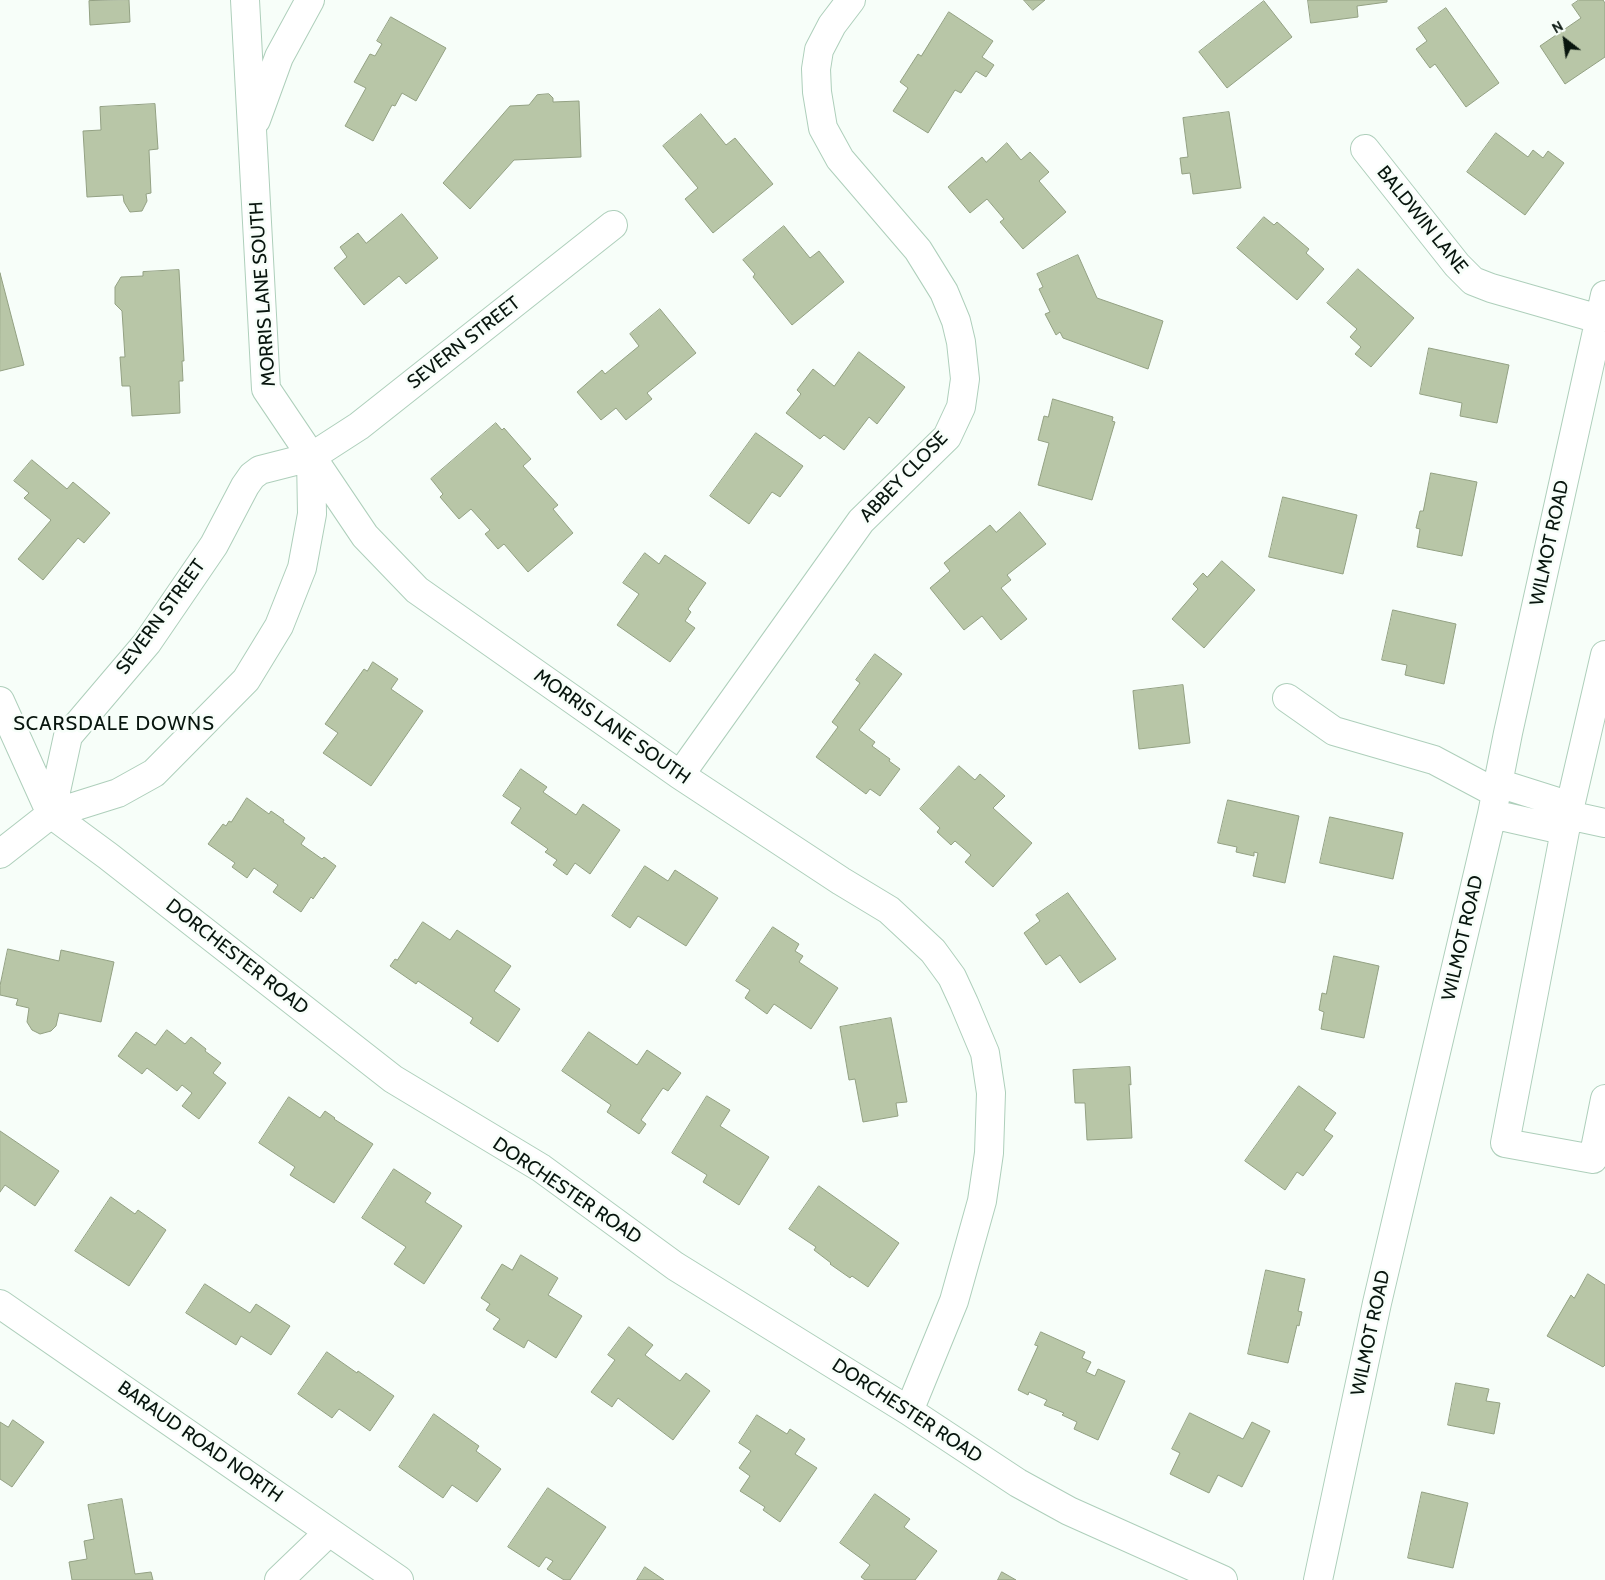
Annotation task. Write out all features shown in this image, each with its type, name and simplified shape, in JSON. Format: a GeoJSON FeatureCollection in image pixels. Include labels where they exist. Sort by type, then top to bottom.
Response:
{"type":"FeatureCollection","features":[{"type":"Feature","properties":{"kind":"street","name":"MORRIS LANE SOUTH"},"geometry":{"type":"LineString","coordinates":[[245,0],[266,389],[365,536],[417,590],[680,775],[890,910],[933,950],[952,978],[985,1053],[991,1093],[989,1153],[982,1201],[954,1301],[909,1411]]}},
{"type":"Feature","properties":{"kind":"street"},"geometry":{"type":"LineString","coordinates":[[252,131],[279,57],[310,0]]}},
{"type":"Feature","properties":{"kind":"street","name":"ABBEY CLOSE"},"geometry":{"type":"LineString","coordinates":[[680,775],[861,521],[947,437],[961,407],[965,379],[960,342],[956,322],[944,292],[918,250],[840,159],[823,128],[817,92],[816,69],[819,50],[832,24],[851,0]]}},
{"type":"Feature","properties":{"kind":"street","name":"BALDWIN LANE"},"geometry":{"type":"LineString","coordinates":[[1365,149],[1457,265],[1473,281],[1491,288],[1602,307]]}},
{"type":"Feature","properties":{"kind":"street","name":"SEVERN STREET"},"geometry":{"type":"LineString","coordinates":[[51,814],[68,736],[147,643],[214,544],[252,476],[260,470],[311,457],[359,426],[613,225]]}},
{"type":"Feature","properties":{"kind":"street","name":"WILMOT ROAD"},"geometry":{"type":"LineString","coordinates":[[1318,1580],[1378,1302],[1496,796],[1508,733],[1602,307]]}},
{"type":"Feature","properties":{"kind":"street"},"geometry":{"type":"LineString","coordinates":[[0,854],[51,814],[118,793],[154,773],[246,680],[279,626],[302,568],[312,514],[311,457]]}},
{"type":"Feature","properties":{"kind":"street"},"geometry":{"type":"LineString","coordinates":[[1605,655],[1568,815],[1505,1143],[1593,1159],[1605,1099]]}},
{"type":"Feature","properties":{"kind":"street"},"geometry":{"type":"LineString","coordinates":[[1287,698],[1334,731],[1434,760],[1496,796],[1558,802],[1568,815],[1605,823]]}},
{"type":"Feature","properties":{"kind":"street","name":"DORCHESTER ROAD"},"geometry":{"type":"LineString","coordinates":[[0,701],[51,814],[108,856],[393,1079],[541,1168],[675,1266],[909,1411],[1018,1483],[1069,1512],[1223,1580]]}},
{"type":"Feature","properties":{"kind":"street","name":"BARAUD ROAD NORTH"},"geometry":{"type":"LineString","coordinates":[[0,1304],[399,1580]]}},
{"type":"Feature","properties":{"kind":"street"},"geometry":{"type":"LineString","coordinates":[[279,1580],[328,1532]]}},
{"type":"Feature","properties":{"kind":"building"},"geometry":{"type":"Polygon","coordinates":[[[129,0],[130,22],[90,25],[89,1],[129,0]]]}},
{"type":"Feature","properties":{"kind":"building"},"geometry":{"type":"Polygon","coordinates":[[[1024,0],[1045,0],[1033,10],[1024,0]]]}},
{"type":"Feature","properties":{"kind":"building"},"geometry":{"type":"Polygon","coordinates":[[[1308,0],[1387,0],[1387,2],[1357,6],[1358,17],[1311,23],[1308,0]]]}},
{"type":"Feature","properties":{"kind":"building"},"geometry":{"type":"Polygon","coordinates":[[[1579,0],[1603,0],[1605,3],[1605,57],[1565,84],[1540,46],[1581,18],[1572,5],[1579,0]]]}},
{"type":"Feature","properties":{"kind":"building"},"geometry":{"type":"Polygon","coordinates":[[[1264,1],[1292,37],[1227,88],[1199,52],[1264,1]]]}},
{"type":"Feature","properties":{"kind":"building"},"geometry":{"type":"Polygon","coordinates":[[[1446,8],[1499,83],[1466,107],[1435,64],[1430,68],[1416,49],[1427,41],[1418,28],[1446,8]]]}},
{"type":"Feature","properties":{"kind":"building"},"geometry":{"type":"Polygon","coordinates":[[[949,12],[993,41],[982,57],[994,65],[986,77],[976,71],[961,93],[955,90],[928,133],[893,111],[908,88],[900,82],[918,54],[921,56],[949,12]]]}},
{"type":"Feature","properties":{"kind":"building"},"geometry":{"type":"Polygon","coordinates":[[[391,17],[446,48],[416,101],[402,93],[395,106],[392,105],[373,141],[345,126],[366,88],[354,82],[370,54],[375,56],[382,44],[377,41],[391,17]]]}},
{"type":"Feature","properties":{"kind":"building"},"geometry":{"type":"Polygon","coordinates":[[[549,94],[553,98],[553,102],[579,101],[581,157],[514,160],[470,209],[443,183],[510,106],[529,105],[537,95],[549,94]]]}},
{"type":"Feature","properties":{"kind":"building"},"geometry":{"type":"Polygon","coordinates":[[[155,104],[158,149],[149,150],[151,193],[146,194],[147,201],[142,211],[130,212],[124,202],[123,195],[87,197],[83,131],[101,130],[100,107],[155,104]]]}},
{"type":"Feature","properties":{"kind":"building"},"geometry":{"type":"Polygon","coordinates":[[[1229,112],[1241,188],[1193,194],[1190,173],[1182,174],[1180,158],[1188,157],[1183,118],[1229,112]]]}},
{"type":"Feature","properties":{"kind":"building"},"geometry":{"type":"Polygon","coordinates":[[[701,114],[726,145],[735,138],[773,184],[713,233],[685,199],[698,188],[663,146],[701,114]]]}},
{"type":"Feature","properties":{"kind":"building"},"geometry":{"type":"Polygon","coordinates":[[[1496,133],[1528,157],[1533,150],[1543,158],[1548,151],[1564,163],[1525,215],[1467,172],[1496,133]]]}},
{"type":"Feature","properties":{"kind":"building"},"geometry":{"type":"Polygon","coordinates":[[[1007,143],[1021,160],[1030,152],[1049,172],[1039,181],[1066,212],[1023,249],[1000,222],[1004,219],[987,199],[970,213],[948,187],[982,157],[986,162],[1007,143]]]}},
{"type":"Feature","properties":{"kind":"building"},"geometry":{"type":"Polygon","coordinates":[[[402,214],[438,258],[406,284],[399,276],[364,305],[334,268],[347,257],[340,247],[358,233],[366,243],[402,214]]]}},
{"type":"Feature","properties":{"kind":"building"},"geometry":{"type":"Polygon","coordinates":[[[1264,217],[1274,225],[1277,222],[1309,249],[1306,253],[1324,269],[1297,300],[1237,248],[1264,217]]]}},
{"type":"Feature","properties":{"kind":"building"},"geometry":{"type":"Polygon","coordinates":[[[784,226],[810,258],[819,251],[844,282],[792,325],[753,277],[755,274],[743,260],[784,226]]]}},
{"type":"Feature","properties":{"kind":"building"},"geometry":{"type":"Polygon","coordinates":[[[1078,255],[1097,298],[1163,321],[1148,369],[1063,338],[1060,332],[1056,335],[1045,314],[1050,312],[1039,289],[1043,287],[1037,274],[1078,255]]]}},
{"type":"Feature","properties":{"kind":"building"},"geometry":{"type":"Polygon","coordinates":[[[1358,269],[1414,318],[1371,367],[1355,354],[1361,347],[1350,337],[1357,329],[1327,303],[1358,269]]]}},
{"type":"Feature","properties":{"kind":"building"},"geometry":{"type":"Polygon","coordinates":[[[179,270],[184,361],[182,361],[183,381],[179,381],[180,413],[132,416],[130,386],[122,386],[120,357],[125,357],[122,311],[115,304],[115,287],[121,277],[143,276],[143,272],[179,270]]]}},
{"type":"Feature","properties":{"kind":"building"},"geometry":{"type":"Polygon","coordinates":[[[0,273],[24,365],[0,371],[0,273]]]}},
{"type":"Feature","properties":{"kind":"building"},"geometry":{"type":"Polygon","coordinates":[[[660,309],[696,353],[647,393],[652,399],[626,420],[616,408],[601,420],[577,392],[602,370],[605,374],[639,346],[630,334],[660,309]]]}},
{"type":"Feature","properties":{"kind":"building"},"geometry":{"type":"Polygon","coordinates":[[[1429,348],[1509,365],[1497,423],[1460,416],[1462,403],[1420,394],[1429,348]]]}},
{"type":"Feature","properties":{"kind":"building"},"geometry":{"type":"Polygon","coordinates":[[[859,352],[905,387],[877,424],[869,417],[844,450],[824,435],[820,439],[786,413],[801,394],[797,390],[813,369],[834,386],[859,352]]]}},
{"type":"Feature","properties":{"kind":"building"},"geometry":{"type":"Polygon","coordinates":[[[1053,399],[1113,417],[1112,421],[1115,422],[1092,500],[1038,485],[1049,443],[1038,440],[1044,416],[1048,417],[1053,399]]]}},
{"type":"Feature","properties":{"kind":"building"},"geometry":{"type":"Polygon","coordinates":[[[496,423],[502,430],[504,428],[531,459],[523,466],[558,505],[553,509],[573,533],[528,572],[504,544],[498,549],[485,534],[490,530],[471,509],[459,519],[440,497],[443,494],[431,479],[496,423]]]}},
{"type":"Feature","properties":{"kind":"building"},"geometry":{"type":"Polygon","coordinates":[[[756,433],[803,466],[780,497],[772,492],[749,524],[710,496],[756,433]]]}},
{"type":"Feature","properties":{"kind":"building"},"geometry":{"type":"Polygon","coordinates":[[[32,460],[67,489],[73,482],[110,513],[84,543],[78,538],[43,580],[18,559],[51,520],[24,498],[29,493],[14,481],[32,460]]]}},
{"type":"Feature","properties":{"kind":"building"},"geometry":{"type":"Polygon","coordinates":[[[1431,473],[1477,482],[1462,556],[1417,547],[1420,529],[1416,528],[1420,511],[1423,511],[1431,473]]]}},
{"type":"Feature","properties":{"kind":"building"},"geometry":{"type":"Polygon","coordinates":[[[1283,497],[1357,515],[1343,574],[1269,557],[1283,497]]]}},
{"type":"Feature","properties":{"kind":"building"},"geometry":{"type":"Polygon","coordinates":[[[1020,512],[1046,544],[1007,575],[1011,580],[1001,588],[1027,619],[1001,640],[982,616],[964,630],[930,588],[950,571],[944,563],[990,525],[996,532],[1020,512]]]}},
{"type":"Feature","properties":{"kind":"building"},"geometry":{"type":"Polygon","coordinates":[[[645,553],[659,564],[665,555],[706,583],[688,609],[691,612],[685,621],[695,628],[670,662],[617,625],[639,594],[623,583],[645,553]]]}},
{"type":"Feature","properties":{"kind":"building"},"geometry":{"type":"Polygon","coordinates":[[[1222,561],[1255,590],[1204,648],[1172,619],[1198,589],[1193,584],[1203,573],[1207,577],[1222,561]]]}},
{"type":"Feature","properties":{"kind":"building"},"geometry":{"type":"Polygon","coordinates":[[[1393,610],[1456,624],[1444,684],[1405,675],[1407,665],[1382,660],[1393,610]]]}},
{"type":"Feature","properties":{"kind":"building"},"geometry":{"type":"Polygon","coordinates":[[[875,654],[902,674],[859,730],[875,742],[872,746],[900,769],[880,796],[870,789],[866,794],[816,757],[838,727],[832,722],[860,683],[856,680],[875,654]]]}},
{"type":"Feature","properties":{"kind":"building"},"geometry":{"type":"Polygon","coordinates":[[[373,662],[398,679],[391,689],[423,711],[371,786],[323,753],[338,733],[325,724],[364,669],[367,671],[373,662]]]}},
{"type":"Feature","properties":{"kind":"building"},"geometry":{"type":"Polygon","coordinates":[[[1183,685],[1190,743],[1139,749],[1133,691],[1183,685]]]}},
{"type":"Feature","properties":{"kind":"building"},"geometry":{"type":"Polygon","coordinates":[[[959,766],[975,780],[980,774],[1005,796],[993,808],[1032,843],[993,887],[965,862],[971,855],[955,841],[951,845],[937,832],[940,828],[920,809],[959,766]]]}},
{"type":"Feature","properties":{"kind":"building"},"geometry":{"type":"Polygon","coordinates":[[[521,769],[547,787],[543,792],[576,815],[583,804],[620,830],[590,874],[575,863],[567,875],[553,865],[557,860],[545,852],[548,849],[511,823],[521,808],[503,796],[521,769]]]}},
{"type":"Feature","properties":{"kind":"building"},"geometry":{"type":"Polygon","coordinates":[[[247,798],[269,814],[271,811],[284,820],[283,822],[305,838],[301,844],[322,859],[324,857],[336,866],[313,899],[311,897],[301,912],[273,892],[278,885],[254,868],[247,878],[232,867],[235,863],[208,844],[223,824],[226,826],[229,821],[231,822],[247,798]]]}},
{"type":"Feature","properties":{"kind":"building"},"geometry":{"type":"Polygon","coordinates":[[[1228,800],[1299,816],[1285,883],[1253,876],[1258,853],[1254,852],[1254,856],[1236,852],[1237,847],[1218,843],[1228,800]]]}},
{"type":"Feature","properties":{"kind":"building"},"geometry":{"type":"Polygon","coordinates":[[[1330,817],[1403,833],[1393,879],[1320,863],[1330,817]]]}},
{"type":"Feature","properties":{"kind":"building"},"geometry":{"type":"Polygon","coordinates":[[[645,866],[668,881],[675,870],[718,898],[686,946],[638,916],[630,928],[612,916],[645,866]]]}},
{"type":"Feature","properties":{"kind":"building"},"geometry":{"type":"Polygon","coordinates":[[[1068,893],[1116,959],[1080,983],[1060,955],[1046,965],[1024,933],[1040,921],[1036,915],[1068,893]]]}},
{"type":"Feature","properties":{"kind":"building"},"geometry":{"type":"Polygon","coordinates":[[[423,922],[450,940],[457,930],[511,966],[494,991],[520,1009],[498,1042],[470,1023],[473,1018],[418,981],[416,984],[390,966],[395,959],[397,960],[423,922]]]}},
{"type":"Feature","properties":{"kind":"building"},"geometry":{"type":"Polygon","coordinates":[[[773,927],[799,944],[795,951],[803,956],[799,962],[838,988],[811,1029],[774,1004],[767,1014],[745,998],[750,990],[736,981],[773,927]]]}},
{"type":"Feature","properties":{"kind":"building"},"geometry":{"type":"Polygon","coordinates":[[[8,949],[59,961],[61,950],[114,962],[101,1022],[59,1013],[56,1026],[51,1031],[40,1034],[32,1030],[27,1022],[29,1008],[16,1005],[18,999],[0,995],[0,986],[8,949]]]}},
{"type":"Feature","properties":{"kind":"building"},"geometry":{"type":"Polygon","coordinates":[[[1334,956],[1379,966],[1364,1038],[1321,1029],[1324,1012],[1319,1010],[1322,993],[1326,994],[1334,956]]]}},
{"type":"Feature","properties":{"kind":"building"},"geometry":{"type":"Polygon","coordinates":[[[891,1018],[907,1102],[896,1103],[898,1116],[863,1122],[855,1079],[849,1080],[840,1027],[891,1018]]]}},
{"type":"Feature","properties":{"kind":"building"},"geometry":{"type":"Polygon","coordinates":[[[167,1030],[185,1044],[191,1037],[221,1063],[213,1073],[226,1083],[199,1119],[182,1106],[192,1093],[182,1085],[177,1091],[147,1068],[142,1074],[118,1056],[136,1032],[155,1045],[167,1030]]]}},
{"type":"Feature","properties":{"kind":"building"},"geometry":{"type":"Polygon","coordinates":[[[589,1032],[637,1065],[647,1050],[681,1073],[668,1091],[663,1088],[641,1120],[646,1124],[639,1134],[607,1112],[611,1105],[562,1071],[589,1032]]]}},
{"type":"Feature","properties":{"kind":"building"},"geometry":{"type":"Polygon","coordinates":[[[1130,1067],[1132,1138],[1087,1140],[1085,1103],[1075,1103],[1073,1070],[1130,1067]]]}},
{"type":"Feature","properties":{"kind":"building"},"geometry":{"type":"Polygon","coordinates":[[[1299,1086],[1336,1113],[1324,1130],[1333,1136],[1303,1176],[1297,1172],[1285,1190],[1245,1161],[1299,1086]]]}},
{"type":"Feature","properties":{"kind":"building"},"geometry":{"type":"Polygon","coordinates":[[[707,1096],[730,1110],[720,1126],[769,1157],[739,1205],[703,1182],[707,1175],[672,1153],[707,1096]]]}},
{"type":"Feature","properties":{"kind":"building"},"geometry":{"type":"Polygon","coordinates":[[[289,1097],[320,1118],[325,1111],[373,1144],[334,1203],[290,1175],[295,1167],[259,1143],[289,1097]]]}},
{"type":"Feature","properties":{"kind":"building"},"geometry":{"type":"Polygon","coordinates":[[[0,1131],[59,1171],[35,1206],[5,1185],[0,1192],[0,1131]]]}},
{"type":"Feature","properties":{"kind":"building"},"geometry":{"type":"Polygon","coordinates":[[[394,1169],[431,1193],[425,1202],[462,1226],[424,1284],[394,1264],[406,1247],[362,1218],[394,1169]]]}},
{"type":"Feature","properties":{"kind":"building"},"geometry":{"type":"Polygon","coordinates":[[[819,1186],[899,1243],[868,1287],[852,1276],[850,1278],[830,1264],[814,1250],[816,1247],[789,1229],[819,1186]]]}},
{"type":"Feature","properties":{"kind":"building"},"geometry":{"type":"Polygon","coordinates":[[[111,1197],[135,1214],[138,1210],[166,1230],[129,1286],[75,1251],[111,1197]]]}},
{"type":"Feature","properties":{"kind":"building"},"geometry":{"type":"Polygon","coordinates":[[[521,1255],[558,1278],[548,1295],[582,1316],[556,1358],[528,1340],[524,1348],[493,1329],[500,1319],[486,1310],[490,1304],[481,1298],[502,1264],[512,1270],[521,1255]]]}},
{"type":"Feature","properties":{"kind":"building"},"geometry":{"type":"Polygon","coordinates":[[[1266,1270],[1305,1279],[1298,1311],[1302,1312],[1288,1363],[1248,1354],[1266,1270]]]}},
{"type":"Feature","properties":{"kind":"building"},"geometry":{"type":"Polygon","coordinates":[[[1588,1274],[1605,1285],[1605,1365],[1603,1367],[1547,1336],[1571,1295],[1574,1298],[1588,1274]]]}},
{"type":"Feature","properties":{"kind":"building"},"geometry":{"type":"Polygon","coordinates":[[[205,1284],[250,1313],[256,1304],[290,1326],[271,1355],[241,1336],[236,1345],[186,1313],[205,1284]]]}},
{"type":"Feature","properties":{"kind":"building"},"geometry":{"type":"Polygon","coordinates":[[[629,1327],[653,1345],[645,1355],[680,1381],[686,1373],[710,1391],[673,1440],[618,1398],[612,1407],[591,1392],[615,1360],[608,1355],[629,1327]]]}},
{"type":"Feature","properties":{"kind":"building"},"geometry":{"type":"Polygon","coordinates":[[[1041,1332],[1085,1352],[1082,1358],[1091,1362],[1086,1372],[1095,1376],[1098,1369],[1125,1381],[1098,1440],[1074,1429],[1077,1422],[1062,1415],[1064,1413],[1044,1405],[1047,1400],[1029,1392],[1028,1395],[1018,1390],[1038,1346],[1035,1345],[1041,1332]]]}},
{"type":"Feature","properties":{"kind":"building"},"geometry":{"type":"Polygon","coordinates":[[[327,1352],[394,1396],[370,1431],[339,1409],[332,1418],[298,1394],[327,1352]]]}},
{"type":"Feature","properties":{"kind":"building"},"geometry":{"type":"Polygon","coordinates":[[[1456,1383],[1489,1389],[1486,1401],[1500,1403],[1494,1434],[1448,1425],[1456,1383]]]}},
{"type":"Feature","properties":{"kind":"building"},"geometry":{"type":"Polygon","coordinates":[[[1190,1413],[1243,1439],[1252,1422],[1270,1431],[1242,1487],[1218,1475],[1209,1493],[1170,1474],[1180,1453],[1172,1449],[1190,1413]]]}},
{"type":"Feature","properties":{"kind":"building"},"geometry":{"type":"Polygon","coordinates":[[[434,1414],[479,1446],[476,1451],[501,1469],[477,1502],[452,1485],[443,1498],[399,1467],[434,1414]]]}},
{"type":"Feature","properties":{"kind":"building"},"geometry":{"type":"Polygon","coordinates":[[[757,1415],[787,1434],[790,1429],[805,1439],[795,1454],[817,1468],[780,1522],[763,1510],[765,1507],[740,1491],[750,1476],[739,1468],[751,1451],[739,1443],[757,1415]]]}},
{"type":"Feature","properties":{"kind":"building"},"geometry":{"type":"Polygon","coordinates":[[[13,1420],[44,1442],[12,1487],[0,1479],[0,1422],[8,1427],[13,1420]]]}},
{"type":"Feature","properties":{"kind":"building"},"geometry":{"type":"Polygon","coordinates":[[[548,1488],[606,1527],[570,1580],[564,1580],[547,1569],[553,1561],[546,1557],[539,1567],[508,1547],[548,1488]]]}},
{"type":"Feature","properties":{"kind":"building"},"geometry":{"type":"Polygon","coordinates":[[[1422,1492],[1468,1503],[1453,1568],[1408,1558],[1422,1492]]]}},
{"type":"Feature","properties":{"kind":"building"},"geometry":{"type":"Polygon","coordinates":[[[875,1494],[910,1519],[904,1527],[937,1551],[915,1580],[865,1580],[861,1577],[870,1565],[840,1543],[875,1494]]]}},
{"type":"Feature","properties":{"kind":"building"},"geometry":{"type":"Polygon","coordinates":[[[122,1499],[135,1574],[151,1572],[153,1580],[72,1580],[69,1562],[87,1559],[84,1541],[94,1539],[88,1505],[122,1499]]]}},
{"type":"Feature","properties":{"kind":"building"},"geometry":{"type":"Polygon","coordinates":[[[645,1567],[664,1580],[637,1580],[645,1567]]]}},
{"type":"Feature","properties":{"kind":"building"},"geometry":{"type":"Polygon","coordinates":[[[1002,1572],[1016,1580],[998,1580],[1002,1572]]]}},
{"type":"Feature","properties":{"kind":"district","name":"SCARSDALE DOWNS"},"geometry":{"type":"Point","coordinates":[114,724]}}]}
